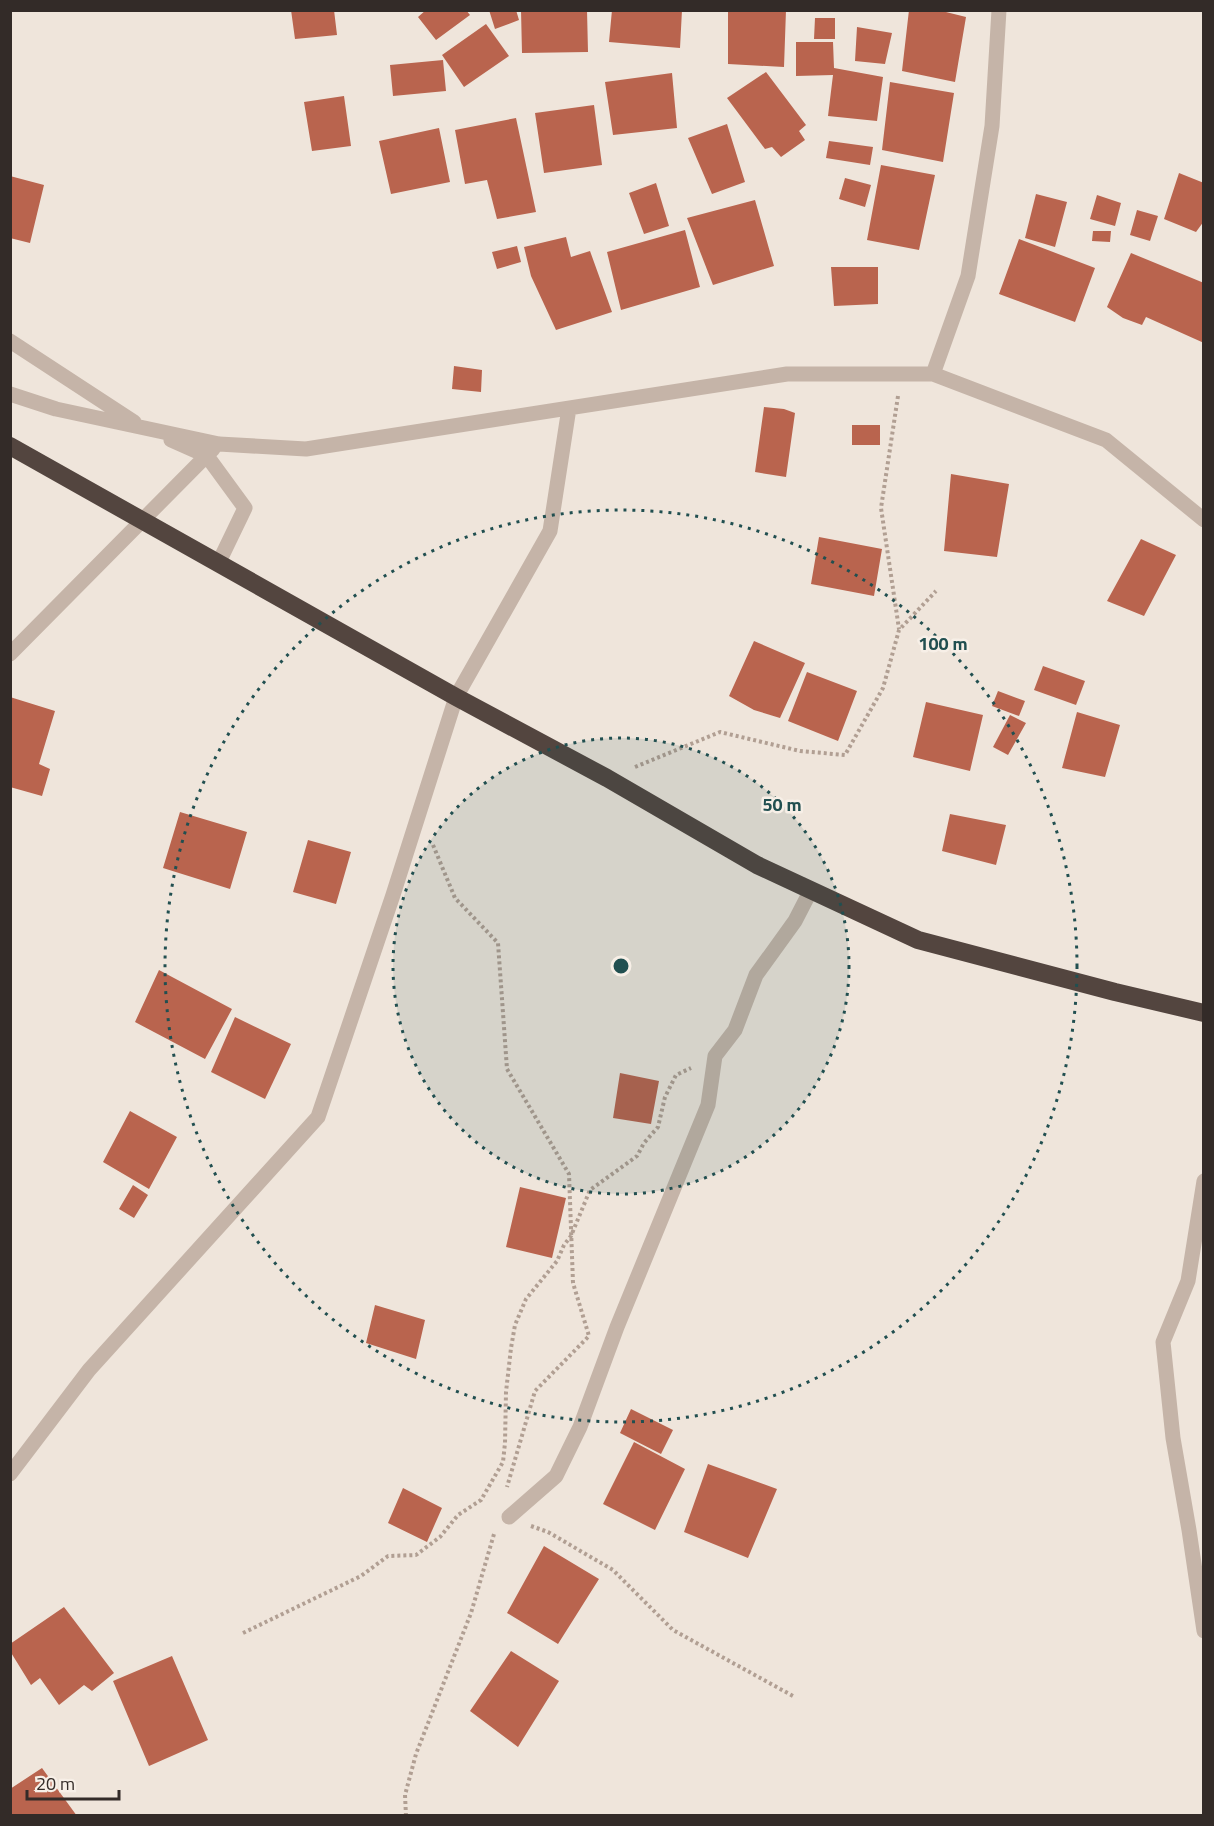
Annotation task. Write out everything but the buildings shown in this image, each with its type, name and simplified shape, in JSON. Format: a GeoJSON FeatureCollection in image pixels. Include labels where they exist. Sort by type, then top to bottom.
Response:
{"type":"FeatureCollection","features":[{"type":"Feature","properties":{"kind":"highway"},"geometry":{"type":"LineString","coordinates":[[10,446],[456,697],[607,778],[757,865],[918,940],[1115,992],[1203,1012]]}},
{"type":"Feature","properties":{"kind":"street"},"geometry":{"type":"LineString","coordinates":[[933,374],[968,276],[992,126],[999,10]]}},
{"type":"Feature","properties":{"kind":"street"},"geometry":{"type":"LineString","coordinates":[[10,341],[143,427],[207,456],[245,508],[219,564]]}},
{"type":"Feature","properties":{"kind":"street"},"geometry":{"type":"LineString","coordinates":[[10,394],[56,409],[219,444],[306,449],[787,374],[933,374],[1106,440],[1203,520]]}},
{"type":"Feature","properties":{"kind":"street"},"geometry":{"type":"LineString","coordinates":[[10,1474],[89,1370],[318,1117],[393,895],[456,697],[550,531],[569,408]]}},
{"type":"Feature","properties":{"kind":"street"},"geometry":{"type":"LineString","coordinates":[[10,654],[219,444]]}},
{"type":"Feature","properties":{"kind":"street"},"geometry":{"type":"LineString","coordinates":[[504,1515],[556,1476],[580,1427],[617,1327],[708,1105],[715,1056],[735,1029],[756,975],[795,921],[811,890]]}},
{"type":"Feature","properties":{"kind":"street"},"geometry":{"type":"LineString","coordinates":[[1203,1181],[1188,1281],[1163,1342],[1173,1438],[1203,1631]]}},
{"type":"Feature","properties":{"kind":"path"},"geometry":{"type":"LineString","coordinates":[[607,778],[720,732],[800,751],[845,754],[883,688],[899,630],[881,508],[901,374]]}},
{"type":"Feature","properties":{"kind":"path"},"geometry":{"type":"LineString","coordinates":[[899,630],[936,591]]}},
{"type":"Feature","properties":{"kind":"path"},"geometry":{"type":"LineString","coordinates":[[406,1815],[405,1795],[416,1754],[471,1613],[504,1515],[535,1391],[589,1336],[573,1283],[569,1174],[507,1069],[498,943],[455,898],[419,813]]}},
{"type":"Feature","properties":{"kind":"path"},"geometry":{"type":"LineString","coordinates":[[243,1633],[361,1576],[388,1556],[416,1554],[440,1537],[458,1515],[481,1500],[503,1462],[506,1392],[515,1325],[526,1299],[557,1261],[564,1245],[572,1236],[590,1190],[637,1156],[644,1143],[658,1127],[664,1097],[676,1075],[715,1056]]}},
{"type":"Feature","properties":{"kind":"path"},"geometry":{"type":"LineString","coordinates":[[504,1515],[549,1532],[613,1570],[673,1630],[793,1696]]}}]}
